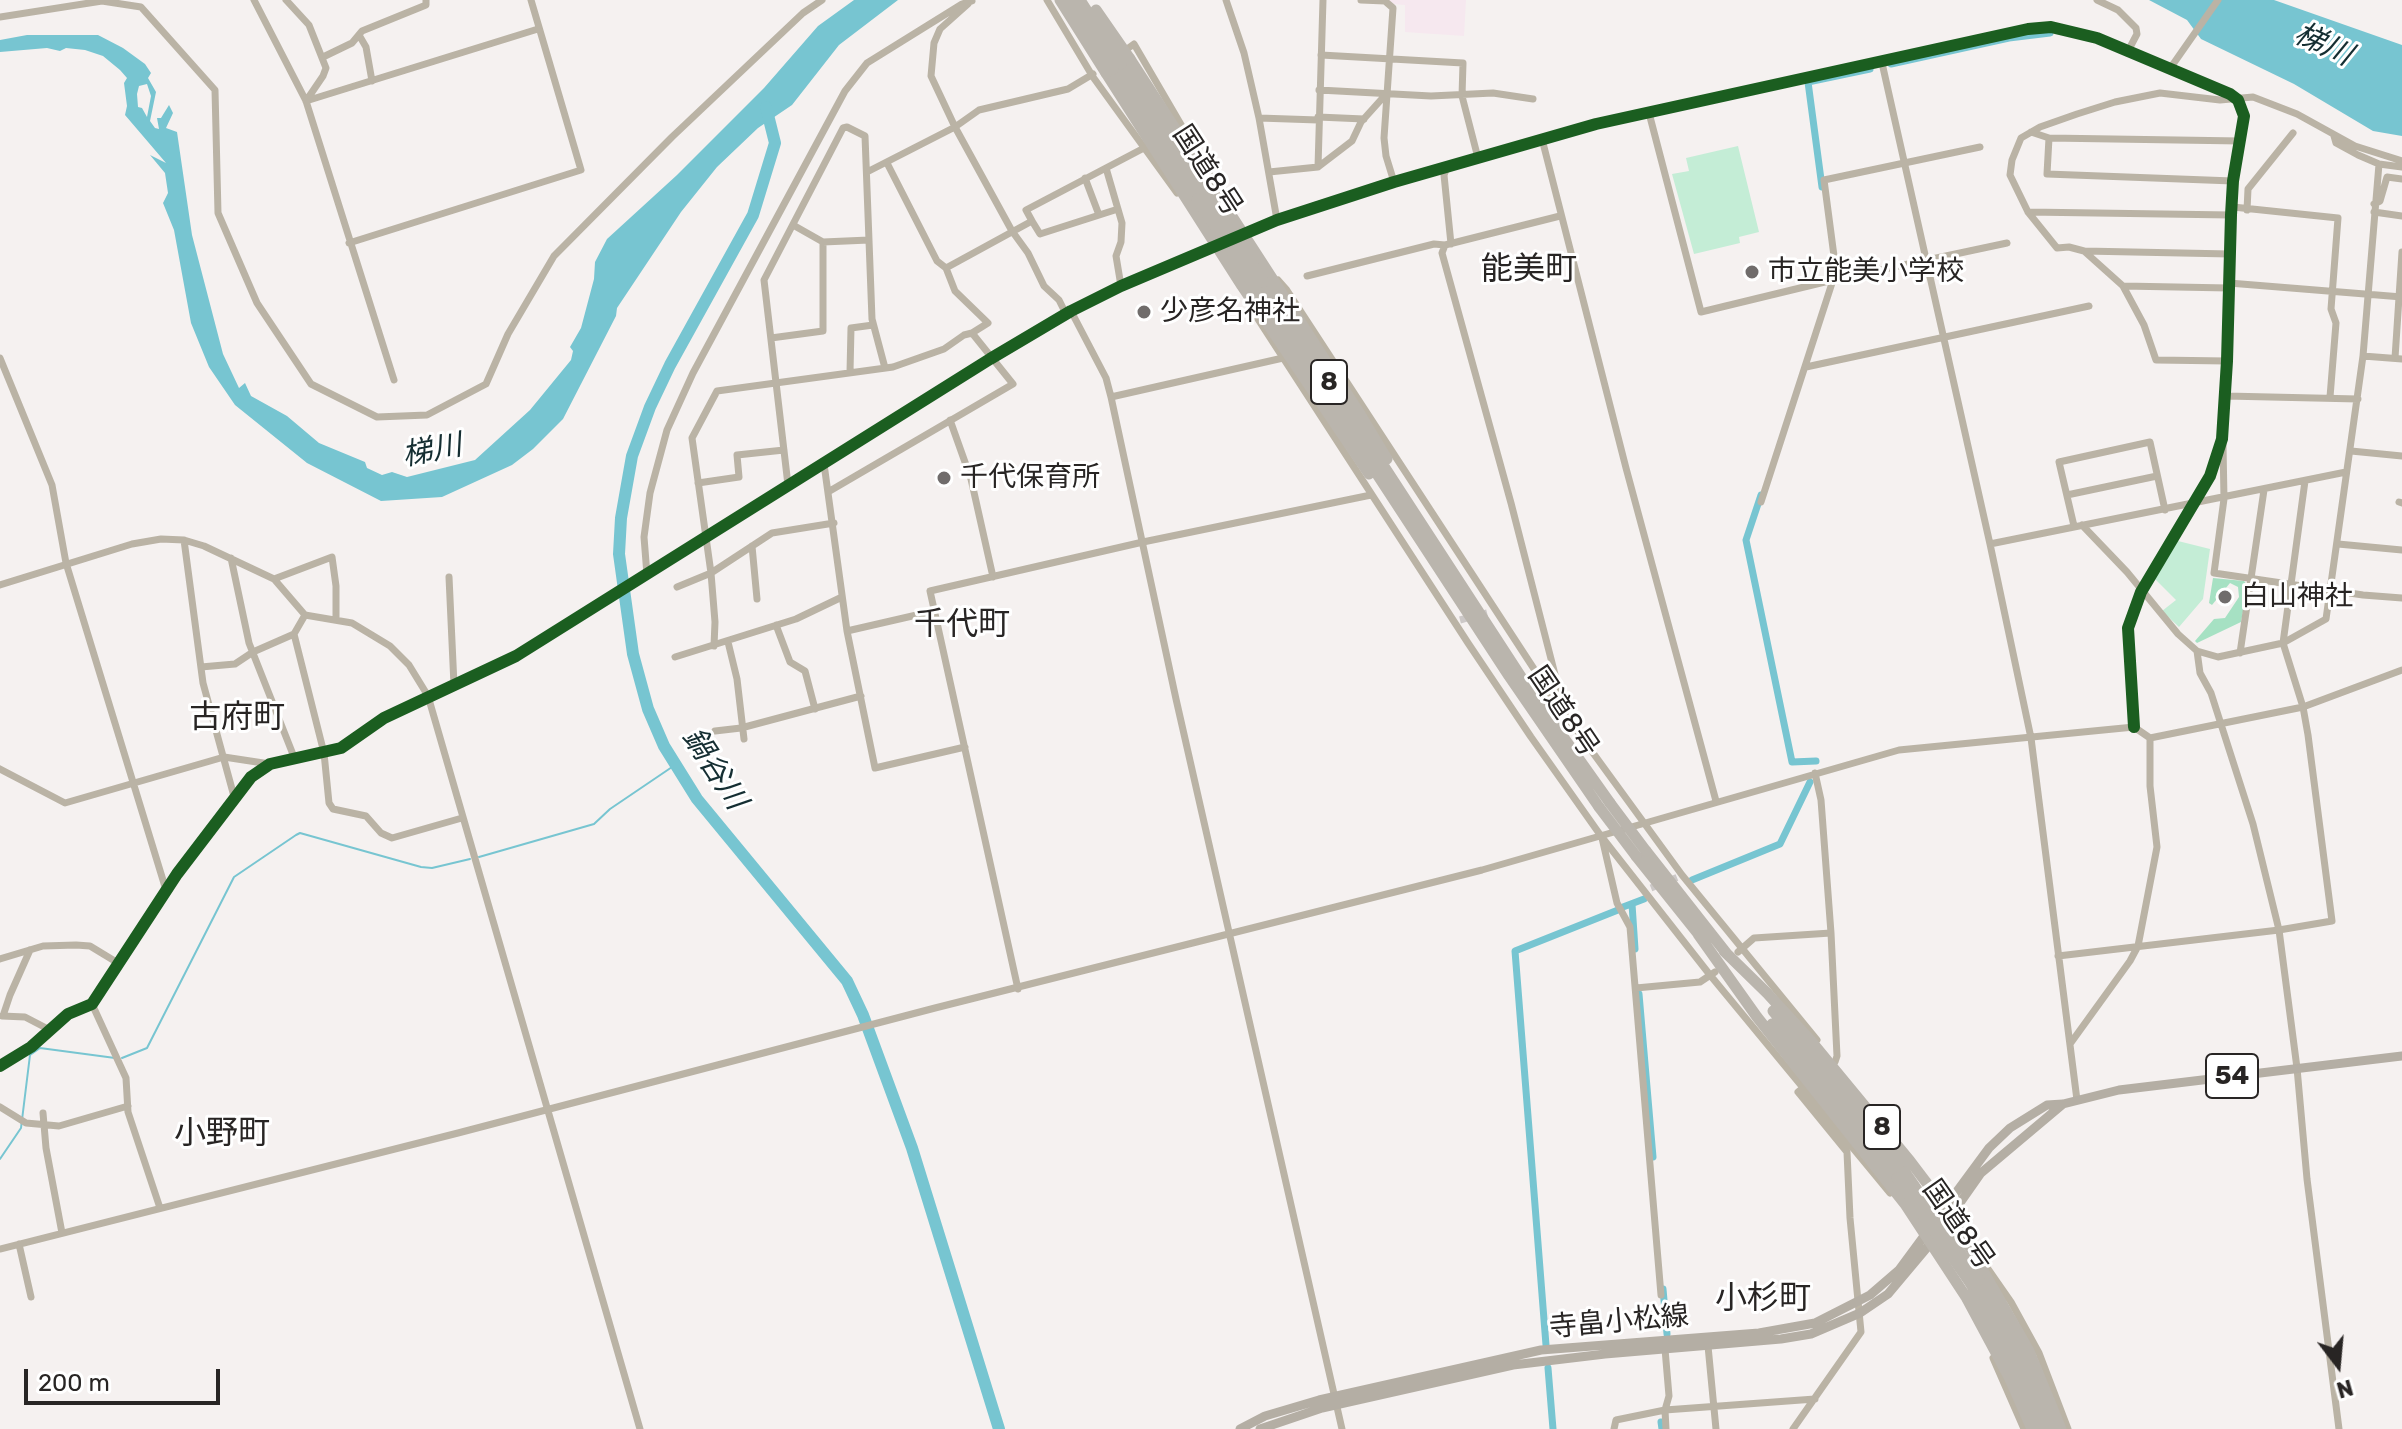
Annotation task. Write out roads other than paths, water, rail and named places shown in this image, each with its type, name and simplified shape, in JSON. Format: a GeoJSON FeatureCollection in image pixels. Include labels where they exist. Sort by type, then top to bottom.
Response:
{"type":"FeatureCollection","features":[{"type":"Feature","properties":{"kind":"highway"},"geometry":{"type":"LineString","coordinates":[[1060,0],[1113,66],[1207,196],[1244,235],[1360,414],[1385,486]]}},
{"type":"Feature","properties":{"kind":"highway","name":"国道8号"},"geometry":{"type":"LineString","coordinates":[[1069,0],[1207,196],[1256,288],[1385,486],[1432,533],[1444,559],[1604,805]]}},
{"type":"Feature","properties":{"kind":"highway","name":"国道8号"},"geometry":{"type":"LineString","coordinates":[[1080,0],[1113,66]]}},
{"type":"Feature","properties":{"kind":"highway"},"geometry":{"type":"LineString","coordinates":[[1088,0],[1113,66],[1197,216],[1217,247],[1256,288]]}},
{"type":"Feature","properties":{"kind":"highway","name":"国道8号"},"geometry":{"type":"LineString","coordinates":[[1402,504],[1426,548],[1509,676],[1698,934],[1904,1171]]}},
{"type":"Feature","properties":{"kind":"highway","name":"国道8号"},"geometry":{"type":"LineString","coordinates":[[1641,853],[1904,1171],[2017,1349],[2052,1429]]}},
{"type":"Feature","properties":{"kind":"highway"},"geometry":{"type":"LineString","coordinates":[[1698,934],[1749,1008],[1905,1204],[1966,1297],[2010,1379],[2032,1429]]}},
{"type":"Feature","properties":{"kind":"highway","name":"8"},"geometry":{"type":"LineString","coordinates":[[1904,1171],[1948,1211],[2029,1351],[2061,1429]]}},
{"type":"Feature","properties":{"kind":"highway","name":"国道8号"},"geometry":{"type":"LineString","coordinates":[[1975,1282],[2043,1429]]}},
{"type":"Feature","properties":{"kind":"main road","name":"寺畠小松線"},"geometry":{"type":"LineString","coordinates":[[1260,1429],[1336,1400],[1513,1365],[1798,1336],[1825,1329],[1860,1313],[1888,1294],[1948,1211],[1983,1155],[2010,1128],[2047,1105],[2119,1090],[2402,1056]]}},
{"type":"Feature","properties":{"kind":"main road","name":"寺畠小松線"},"geometry":{"type":"LineString","coordinates":[[1240,1429],[1265,1416],[1541,1350],[1796,1328],[1830,1317],[1859,1302],[1899,1270],[1928,1239]]}},
{"type":"Feature","properties":{"kind":"street"},"geometry":{"type":"LineString","coordinates":[[254,0],[306,101],[394,380]]}},
{"type":"Feature","properties":{"kind":"street"},"geometry":{"type":"LineString","coordinates":[[286,0],[309,25],[323,57],[325,71],[306,101]]}},
{"type":"Feature","properties":{"kind":"street"},"geometry":{"type":"LineString","coordinates":[[323,57],[352,43],[362,31],[426,5],[426,0]]}},
{"type":"Feature","properties":{"kind":"street"},"geometry":{"type":"LineString","coordinates":[[349,243],[581,170],[532,0]]}},
{"type":"Feature","properties":{"kind":"street"},"geometry":{"type":"LineString","coordinates":[[0,17],[102,1],[141,7],[215,90],[218,213],[257,303],[311,384],[377,417],[427,415],[486,384],[508,334],[554,256],[683,127],[803,13],[822,0]]}},
{"type":"Feature","properties":{"kind":"street"},"geometry":{"type":"LineString","coordinates":[[1047,0],[1077,50],[1113,66],[1144,148],[1197,216]]}},
{"type":"Feature","properties":{"kind":"street"},"geometry":{"type":"LineString","coordinates":[[1226,0],[1244,53],[1277,220]]}},
{"type":"Feature","properties":{"kind":"street"},"geometry":{"type":"LineString","coordinates":[[1318,167],[1323,0]]}},
{"type":"Feature","properties":{"kind":"street"},"geometry":{"type":"LineString","coordinates":[[1361,0],[1385,1],[1393,8],[1384,138],[1394,182]]}},
{"type":"Feature","properties":{"kind":"street"},"geometry":{"type":"LineString","coordinates":[[2097,0],[2118,10],[2136,28],[2137,34],[2127,53]]}},
{"type":"Feature","properties":{"kind":"street"},"geometry":{"type":"LineString","coordinates":[[2169,70],[2218,0]]}},
{"type":"Feature","properties":{"kind":"street"},"geometry":{"type":"LineString","coordinates":[[973,1],[940,29],[934,43],[931,76],[1012,231],[1028,253],[1044,286],[1068,313],[1106,378],[1342,1429]]}},
{"type":"Feature","properties":{"kind":"street"},"geometry":{"type":"LineString","coordinates":[[647,575],[644,537],[650,493],[667,430],[693,373],[845,91],[867,63],[962,4],[973,1]]}},
{"type":"Feature","properties":{"kind":"street"},"geometry":{"type":"LineString","coordinates":[[0,1066],[31,1047],[68,1014],[92,1004],[166,890],[251,777],[270,764],[341,748],[366,729],[428,696],[516,656],[1068,313],[1121,286],[1277,220],[1394,182],[1542,139],[1649,113],[2028,29],[2051,27],[2086,35],[2230,94],[2238,100],[2244,116],[2233,181],[2222,439],[2224,499],[2214,573],[2331,591],[2402,598]]}},
{"type":"Feature","properties":{"kind":"street"},"geometry":{"type":"LineString","coordinates":[[306,101],[538,29]]}},
{"type":"Feature","properties":{"kind":"street"},"geometry":{"type":"LineString","coordinates":[[359,35],[366,47],[372,81]]}},
{"type":"Feature","properties":{"kind":"street"},"geometry":{"type":"LineString","coordinates":[[1321,55],[1463,63],[1462,96],[1478,158]]}},
{"type":"Feature","properties":{"kind":"street"},"geometry":{"type":"LineString","coordinates":[[1882,63],[2031,738],[2077,1100]]}},
{"type":"Feature","properties":{"kind":"street"},"geometry":{"type":"LineString","coordinates":[[867,172],[955,127],[979,110],[1068,89],[1113,66]]}},
{"type":"Feature","properties":{"kind":"street"},"geometry":{"type":"LineString","coordinates":[[1319,90],[1462,96],[1493,93],[1533,99]]}},
{"type":"Feature","properties":{"kind":"street"},"geometry":{"type":"LineString","coordinates":[[1269,172],[1318,167],[1352,141],[1364,119],[1388,92]]}},
{"type":"Feature","properties":{"kind":"street"},"geometry":{"type":"LineString","coordinates":[[2230,254],[2057,248],[2028,212],[2010,175],[2015,149],[2021,138],[2031,132],[2115,102],[2160,93],[2238,100],[2253,97],[2297,114],[2333,135],[2402,164]]}},
{"type":"Feature","properties":{"kind":"street"},"geometry":{"type":"LineString","coordinates":[[1649,113],[1701,312],[2007,243]]}},
{"type":"Feature","properties":{"kind":"street"},"geometry":{"type":"LineString","coordinates":[[1259,118],[1364,119]]}},
{"type":"Feature","properties":{"kind":"street"},"geometry":{"type":"LineString","coordinates":[[788,485],[764,280],[843,128],[847,127],[865,136],[873,325],[885,368]]}},
{"type":"Feature","properties":{"kind":"street"},"geometry":{"type":"LineString","coordinates":[[2031,132],[2049,138],[2241,141]]}},
{"type":"Feature","properties":{"kind":"street"},"geometry":{"type":"LineString","coordinates":[[2247,210],[2248,189],[2293,133]]}},
{"type":"Feature","properties":{"kind":"street"},"geometry":{"type":"LineString","coordinates":[[2333,135],[2336,143],[2379,164],[2402,164]]}},
{"type":"Feature","properties":{"kind":"street"},"geometry":{"type":"LineString","coordinates":[[2049,138],[2047,174],[2233,181]]}},
{"type":"Feature","properties":{"kind":"street"},"geometry":{"type":"LineString","coordinates":[[1542,139],[1716,801]]}},
{"type":"Feature","properties":{"kind":"street"},"geometry":{"type":"LineString","coordinates":[[1761,502],[1833,280],[1834,256],[1824,180],[1980,147]]}},
{"type":"Feature","properties":{"kind":"street"},"geometry":{"type":"LineString","coordinates":[[1118,209],[1040,234],[1026,210],[1144,148]]}},
{"type":"Feature","properties":{"kind":"street"},"geometry":{"type":"LineString","coordinates":[[714,646],[711,573],[692,438],[717,391],[885,368],[944,349],[988,323],[955,291],[946,268],[937,261],[887,163]]}},
{"type":"Feature","properties":{"kind":"street"},"geometry":{"type":"LineString","coordinates":[[2165,510],[2150,442],[2059,462],[2078,525],[2197,651],[2218,657],[2283,643],[2326,619],[2358,399],[2379,164]]}},
{"type":"Feature","properties":{"kind":"street"},"geometry":{"type":"LineString","coordinates":[[1447,167],[1444,175],[1448,245],[1442,253],[1559,690],[1550,699]]}},
{"type":"Feature","properties":{"kind":"street"},"geometry":{"type":"LineString","coordinates":[[1106,168],[1122,223],[1121,242],[1116,256],[1121,286]]}},
{"type":"Feature","properties":{"kind":"street"},"geometry":{"type":"LineString","coordinates":[[2374,208],[2380,201],[2387,177],[2402,179]]}},
{"type":"Feature","properties":{"kind":"street"},"geometry":{"type":"LineString","coordinates":[[1085,178],[1099,215]]}},
{"type":"Feature","properties":{"kind":"street"},"geometry":{"type":"LineString","coordinates":[[2374,208],[2402,216]]}},
{"type":"Feature","properties":{"kind":"street"},"geometry":{"type":"LineString","coordinates":[[2028,212],[2247,210],[2338,218],[2331,309],[2336,323],[2330,397]]}},
{"type":"Feature","properties":{"kind":"street"},"geometry":{"type":"LineString","coordinates":[[1307,276],[1560,216]]}},
{"type":"Feature","properties":{"kind":"street"},"geometry":{"type":"LineString","coordinates":[[946,268],[1032,221]]}},
{"type":"Feature","properties":{"kind":"street"},"geometry":{"type":"LineString","coordinates":[[793,225],[823,242],[869,240]]}},
{"type":"Feature","properties":{"kind":"street"},"geometry":{"type":"LineString","coordinates":[[771,338],[823,331],[823,242]]}},
{"type":"Feature","properties":{"kind":"street"},"geometry":{"type":"LineString","coordinates":[[2084,251],[2123,286],[2144,325],[2156,360],[2227,361]]}},
{"type":"Feature","properties":{"kind":"street"},"geometry":{"type":"LineString","coordinates":[[2363,356],[2398,359],[2402,252]]}},
{"type":"Feature","properties":{"kind":"street"},"geometry":{"type":"LineString","coordinates":[[1263,265],[1286,289],[1550,699],[1680,876],[1909,1152],[1904,1171]]}},
{"type":"Feature","properties":{"kind":"street"},"geometry":{"type":"LineString","coordinates":[[2123,286],[2229,285],[2400,297]]}},
{"type":"Feature","properties":{"kind":"street"},"geometry":{"type":"LineString","coordinates":[[1256,288],[1246,300],[1283,358],[1385,486],[1457,621],[1601,836],[1648,889],[1887,1190],[1905,1204]]}},
{"type":"Feature","properties":{"kind":"street"},"geometry":{"type":"LineString","coordinates":[[1806,367],[2089,306]]}},
{"type":"Feature","properties":{"kind":"street"},"geometry":{"type":"LineString","coordinates":[[850,372],[851,328],[873,325]]}},
{"type":"Feature","properties":{"kind":"street"},"geometry":{"type":"LineString","coordinates":[[828,492],[1013,384],[972,333]]}},
{"type":"Feature","properties":{"kind":"street"},"geometry":{"type":"LineString","coordinates":[[0,358],[52,485],[66,563],[166,890]]}},
{"type":"Feature","properties":{"kind":"street"},"geometry":{"type":"LineString","coordinates":[[1111,397],[1283,358]]}},
{"type":"Feature","properties":{"kind":"street"},"geometry":{"type":"LineString","coordinates":[[2226,396],[2358,399]]}},
{"type":"Feature","properties":{"kind":"street"},"geometry":{"type":"LineString","coordinates":[[950,420],[971,479],[993,577]]}},
{"type":"Feature","properties":{"kind":"street"},"geometry":{"type":"LineString","coordinates":[[2134,727],[2127,637],[2141,592],[2210,476],[2222,439]]}},
{"type":"Feature","properties":{"kind":"street"},"geometry":{"type":"LineString","coordinates":[[698,483],[739,477],[737,455],[784,450]]}},
{"type":"Feature","properties":{"kind":"street"},"geometry":{"type":"LineString","coordinates":[[2351,451],[2402,456]]}},
{"type":"Feature","properties":{"kind":"street"},"geometry":{"type":"LineString","coordinates":[[824,464],[847,631],[875,768],[965,747]]}},
{"type":"Feature","properties":{"kind":"street"},"geometry":{"type":"LineString","coordinates":[[1990,544],[2346,472]]}},
{"type":"Feature","properties":{"kind":"street"},"geometry":{"type":"LineString","coordinates":[[2067,495],[2157,476]]}},
{"type":"Feature","properties":{"kind":"street"},"geometry":{"type":"LineString","coordinates":[[2058,956],[2332,921],[2303,707],[2283,643],[2305,481]]}},
{"type":"Feature","properties":{"kind":"street"},"geometry":{"type":"LineString","coordinates":[[1018,989],[930,591],[1385,486]]}},
{"type":"Feature","properties":{"kind":"street"},"geometry":{"type":"LineString","coordinates":[[2240,653],[2264,490]]}},
{"type":"Feature","properties":{"kind":"street"},"geometry":{"type":"LineString","coordinates":[[677,587],[711,573],[772,533],[834,523]]}},
{"type":"Feature","properties":{"kind":"street"},"geometry":{"type":"LineString","coordinates":[[0,585],[132,544],[161,539],[184,540],[274,579],[305,615],[352,623],[390,646],[409,665],[428,696],[640,1429]]}},
{"type":"Feature","properties":{"kind":"street"},"geometry":{"type":"LineString","coordinates":[[184,540],[208,706],[235,800]]}},
{"type":"Feature","properties":{"kind":"street"},"geometry":{"type":"LineString","coordinates":[[2338,544],[2402,550]]}},
{"type":"Feature","properties":{"kind":"street"},"geometry":{"type":"LineString","coordinates":[[752,546],[757,599]]}},
{"type":"Feature","properties":{"kind":"street"},"geometry":{"type":"LineString","coordinates":[[274,579],[332,557],[336,620]]}},
{"type":"Feature","properties":{"kind":"street"},"geometry":{"type":"LineString","coordinates":[[231,558],[253,652],[294,757]]}},
{"type":"Feature","properties":{"kind":"street"},"geometry":{"type":"LineString","coordinates":[[449,577],[454,685]]}},
{"type":"Feature","properties":{"kind":"street"},"geometry":{"type":"LineString","coordinates":[[675,657],[776,625],[842,597]]}},
{"type":"Feature","properties":{"kind":"street"},"geometry":{"type":"LineString","coordinates":[[847,631],[934,611]]}},
{"type":"Feature","properties":{"kind":"street"},"geometry":{"type":"LineString","coordinates":[[201,667],[235,664],[253,652],[294,634],[305,615]]}},
{"type":"Feature","properties":{"kind":"street"},"geometry":{"type":"LineString","coordinates":[[776,625],[790,662],[805,671],[815,709]]}},
{"type":"Feature","properties":{"kind":"street"},"geometry":{"type":"LineString","coordinates":[[294,634],[324,753],[329,803],[333,809],[366,816],[381,833],[392,838],[462,818]]}},
{"type":"Feature","properties":{"kind":"street"},"geometry":{"type":"LineString","coordinates":[[728,642],[737,679],[744,739]]}},
{"type":"Feature","properties":{"kind":"street"},"geometry":{"type":"LineString","coordinates":[[2197,651],[2200,673],[2222,724],[2253,824],[2279,930],[2339,1429]]}},
{"type":"Feature","properties":{"kind":"street"},"geometry":{"type":"LineString","coordinates":[[0,1249],[1482,870],[1899,750],[2134,727],[2150,738],[2303,707],[2402,670]]}},
{"type":"Feature","properties":{"kind":"street"},"geometry":{"type":"LineString","coordinates":[[715,731],[741,728],[861,696]]}},
{"type":"Feature","properties":{"kind":"street"},"geometry":{"type":"LineString","coordinates":[[2069,1045],[2138,946],[2157,847],[2150,786],[2150,738]]}},
{"type":"Feature","properties":{"kind":"street"},"geometry":{"type":"LineString","coordinates":[[0,769],[65,803],[224,757],[270,764]]}},
{"type":"Feature","properties":{"kind":"street"},"geometry":{"type":"LineString","coordinates":[[1815,773],[1821,800],[1831,933],[1835,1062]]}},
{"type":"Feature","properties":{"kind":"street"},"geometry":{"type":"LineString","coordinates":[[1601,836],[1617,903],[1630,927],[1661,1295]]}},
{"type":"Feature","properties":{"kind":"street"},"geometry":{"type":"LineString","coordinates":[[1740,950],[1754,938],[1831,933]]}},
{"type":"Feature","properties":{"kind":"street"},"geometry":{"type":"LineString","coordinates":[[0,959],[52,945],[90,946],[118,963]]}},
{"type":"Feature","properties":{"kind":"street"},"geometry":{"type":"LineString","coordinates":[[30,950],[2,1016],[25,1017],[50,1030]]}},
{"type":"Feature","properties":{"kind":"street"},"geometry":{"type":"LineString","coordinates":[[1636,988],[1700,982],[1713,974]]}},
{"type":"Feature","properties":{"kind":"street"},"geometry":{"type":"LineString","coordinates":[[92,1004],[126,1078],[133,1130],[160,1208]]}},
{"type":"Feature","properties":{"kind":"street"},"geometry":{"type":"LineString","coordinates":[[1793,1429],[1861,1332],[1847,1152],[1798,1092],[1803,1088]]}},
{"type":"Feature","properties":{"kind":"street"},"geometry":{"type":"LineString","coordinates":[[0,1107],[23,1122],[59,1126],[128,1106]]}},
{"type":"Feature","properties":{"kind":"street"},"geometry":{"type":"LineString","coordinates":[[43,1113],[62,1233]]}},
{"type":"Feature","properties":{"kind":"street"},"geometry":{"type":"LineString","coordinates":[[19,1244],[31,1297]]}},
{"type":"Feature","properties":{"kind":"street"},"geometry":{"type":"LineString","coordinates":[[1969,1246],[1986,1264],[2039,1353],[2068,1429]]}},
{"type":"Feature","properties":{"kind":"street"},"geometry":{"type":"LineString","coordinates":[[1966,1297],[1967,1309],[2009,1390],[2024,1429]]}},
{"type":"Feature","properties":{"kind":"street"},"geometry":{"type":"LineString","coordinates":[[1708,1346],[1716,1429]]}},
{"type":"Feature","properties":{"kind":"street"},"geometry":{"type":"LineString","coordinates":[[1665,1349],[1669,1396],[1665,1410],[1666,1429]]}},
{"type":"Feature","properties":{"kind":"street"},"geometry":{"type":"LineString","coordinates":[[1614,1429],[1616,1420],[1665,1410],[1815,1399]]}},
{"type":"Feature","properties":{"kind":"water"},"geometry":{"type":"Polygon","coordinates":[[[854,0],[898,0],[839,45],[792,105],[758,128],[717,167],[681,212],[617,308],[616,316],[563,419],[533,449],[512,465],[442,497],[381,501],[307,463],[235,405],[209,367],[191,323],[174,230],[163,203],[168,193],[165,173],[150,155],[166,163],[125,115],[124,83],[127,78],[103,56],[85,50],[47,48],[0,52],[0,40],[27,35],[98,35],[145,64],[156,92],[150,121],[159,129],[157,118],[161,118],[169,105],[173,113],[166,128],[177,132],[192,235],[223,354],[239,388],[245,383],[251,396],[287,416],[319,443],[365,462],[367,468],[382,475],[392,472],[407,477],[475,460],[530,410],[571,360],[573,351],[570,347],[581,328],[594,279],[595,262],[607,239],[764,88],[818,26],[854,0]],[[147,84],[139,86],[138,107],[147,117],[151,96],[147,84]]]}},
{"type":"Feature","properties":{"kind":"water","name":"梯川"},"geometry":{"type":"Polygon","coordinates":[[[2149,0],[2274,0],[2402,45],[2402,136],[2373,131],[2294,84],[2201,39],[2187,20],[2149,0]]]}},
{"type":"Feature","properties":{"kind":"waterway"},"geometry":{"type":"LineString","coordinates":[[1891,64],[2009,38],[2050,33]]}},
{"type":"Feature","properties":{"kind":"waterway"},"geometry":{"type":"LineString","coordinates":[[1822,187],[1808,82],[1870,69]]}},
{"type":"Feature","properties":{"kind":"waterway","name":"鍋谷川"},"geometry":{"type":"LineString","coordinates":[[766,107],[775,143],[753,215],[670,365],[632,456],[621,518],[619,554],[633,654],[648,709],[664,746],[697,799],[847,981],[863,1015],[912,1148],[999,1429]]}},
{"type":"Feature","properties":{"kind":"waterway"},"geometry":{"type":"LineString","coordinates":[[1761,495],[1746,540],[1792,762],[1816,761]]}},
{"type":"Feature","properties":{"kind":"waterway"},"geometry":{"type":"LineString","coordinates":[[479,857],[594,824],[610,809],[675,765]]}},
{"type":"Feature","properties":{"kind":"waterway"},"geometry":{"type":"LineString","coordinates":[[1692,880],[1780,844],[1810,782]]}},
{"type":"Feature","properties":{"kind":"waterway"},"geometry":{"type":"LineString","coordinates":[[122,1058],[147,1048],[234,877],[296,835],[300,833],[421,867],[432,868],[470,859]]}},
{"type":"Feature","properties":{"kind":"waterway"},"geometry":{"type":"LineString","coordinates":[[1623,907],[1644,899]]}},
{"type":"Feature","properties":{"kind":"waterway"},"geometry":{"type":"LineString","coordinates":[[1632,904],[1635,949]]}},
{"type":"Feature","properties":{"kind":"waterway"},"geometry":{"type":"LineString","coordinates":[[1546,1345],[1515,951],[1618,910]]}},
{"type":"Feature","properties":{"kind":"waterway"},"geometry":{"type":"LineString","coordinates":[[1639,994],[1653,1157]]}},
{"type":"Feature","properties":{"kind":"waterway"},"geometry":{"type":"LineString","coordinates":[[0,1159],[21,1128],[30,1055],[40,1048],[115,1058]]}},
{"type":"Feature","properties":{"kind":"waterway"},"geometry":{"type":"LineString","coordinates":[[1663,1289],[1667,1334]]}},
{"type":"Feature","properties":{"kind":"waterway"},"geometry":{"type":"LineString","coordinates":[[1548,1368],[1553,1429]]}},
{"type":"Feature","properties":{"kind":"waterway"},"geometry":{"type":"LineString","coordinates":[[1661,1422],[1662,1429]]}},
{"type":"Feature","properties":{"kind":"tunnel"},"geometry":{"type":"LineString","coordinates":[[1460,620],[1490,612]]}},
{"type":"Feature","properties":{"kind":"tunnel"},"geometry":{"type":"LineString","coordinates":[[1651,888],[1678,877]]}},
{"type":"Feature","properties":{"kind":"place","name":"市立能美小学校"},"geometry":{"type":"Point","coordinates":[1752,272]}},
{"type":"Feature","properties":{"kind":"place","name":"少彦名神社"},"geometry":{"type":"Point","coordinates":[1144,312]}},
{"type":"Feature","properties":{"kind":"place","name":"千代保育所"},"geometry":{"type":"Point","coordinates":[944,478]}},
{"type":"Feature","properties":{"kind":"place","name":"白山神社"},"geometry":{"type":"Point","coordinates":[2225,597]}},
{"type":"Feature","properties":{"kind":"district","name":"能美町"},"geometry":{"type":"Point","coordinates":[1529,270]}},
{"type":"Feature","properties":{"kind":"district","name":"千代町"},"geometry":{"type":"Point","coordinates":[962,625]}},
{"type":"Feature","properties":{"kind":"district","name":"古府町"},"geometry":{"type":"Point","coordinates":[237,718]}},
{"type":"Feature","properties":{"kind":"district","name":"小野町"},"geometry":{"type":"Point","coordinates":[222,1134]}},
{"type":"Feature","properties":{"kind":"district","name":"小杉町"},"geometry":{"type":"Point","coordinates":[1763,1299]}}]}
